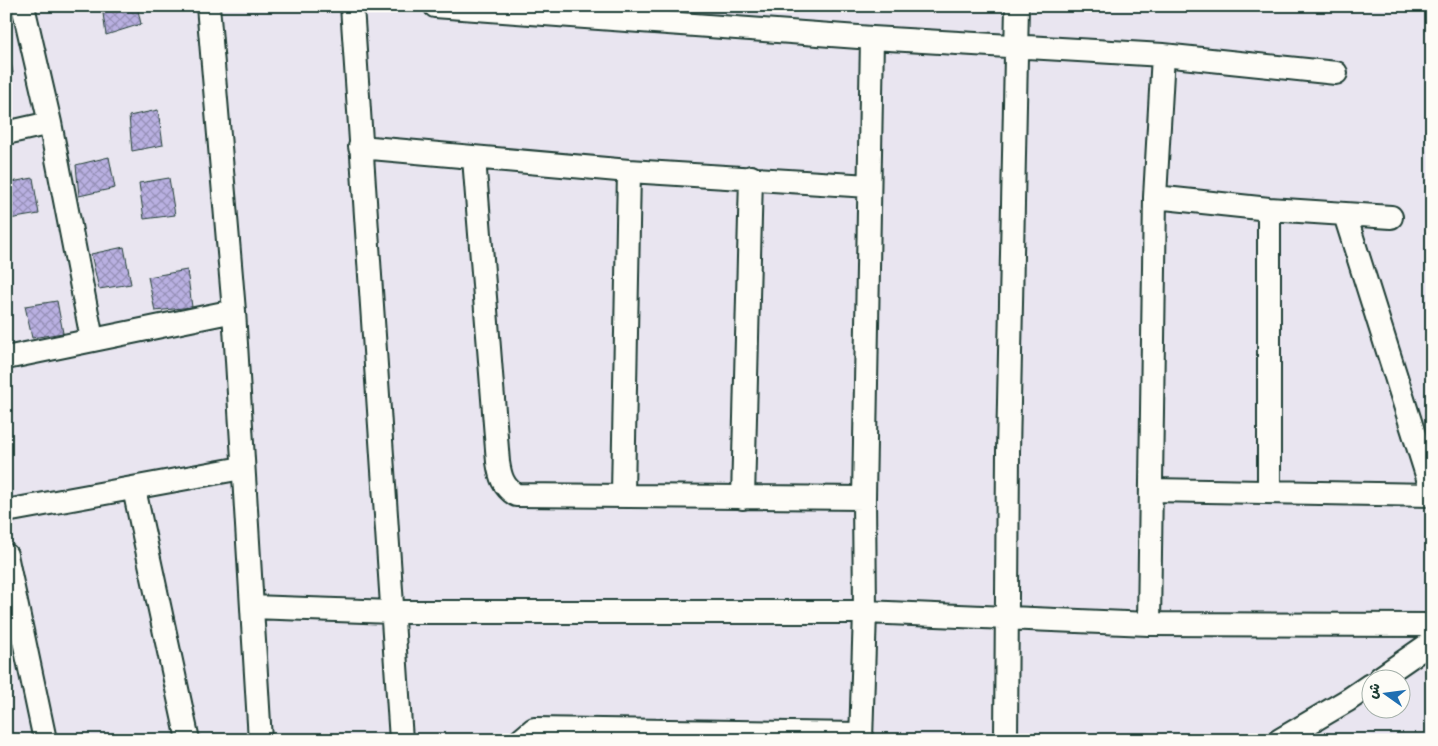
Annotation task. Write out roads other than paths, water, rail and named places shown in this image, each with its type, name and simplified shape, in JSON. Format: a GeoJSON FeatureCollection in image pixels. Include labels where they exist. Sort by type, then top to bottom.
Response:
{"type":"FeatureCollection","features":[{"type":"Feature","properties":{"kind":"street"},"geometry":{"type":"LineString","coordinates":[[24,6],[50,123],[92,339]]}},
{"type":"Feature","properties":{"kind":"street"},"geometry":{"type":"LineString","coordinates":[[208,6],[234,311],[242,468],[260,740]]}},
{"type":"Feature","properties":{"kind":"street"},"geometry":{"type":"LineString","coordinates":[[352,6],[401,740]]}},
{"type":"Feature","properties":{"kind":"street"},"geometry":{"type":"LineString","coordinates":[[435,6],[872,38],[1163,55],[1336,73]]}},
{"type":"Feature","properties":{"kind":"street"},"geometry":{"type":"LineString","coordinates":[[1006,740],[1006,620],[1017,6]]}},
{"type":"Feature","properties":{"kind":"street"},"geometry":{"type":"LineString","coordinates":[[521,740],[534,729],[621,735],[860,737],[865,612],[864,498],[872,38]]}},
{"type":"Feature","properties":{"kind":"street"},"geometry":{"type":"LineString","coordinates":[[1148,624],[1155,197],[1163,55]]}},
{"type":"Feature","properties":{"kind":"street"},"geometry":{"type":"LineString","coordinates":[[6,133],[50,123]]}},
{"type":"Feature","properties":{"kind":"street"},"geometry":{"type":"LineString","coordinates":[[360,147],[629,172],[869,186]]}},
{"type":"Feature","properties":{"kind":"street"},"geometry":{"type":"LineString","coordinates":[[474,158],[498,462],[505,486],[516,495],[623,494],[743,498],[864,498]]}},
{"type":"Feature","properties":{"kind":"street"},"geometry":{"type":"LineString","coordinates":[[623,494],[629,172]]}},
{"type":"Feature","properties":{"kind":"street"},"geometry":{"type":"LineString","coordinates":[[743,498],[751,178]]}},
{"type":"Feature","properties":{"kind":"street"},"geometry":{"type":"LineString","coordinates":[[1155,197],[1269,209],[1391,217]]}},
{"type":"Feature","properties":{"kind":"street"},"geometry":{"type":"LineString","coordinates":[[1268,492],[1269,209]]}},
{"type":"Feature","properties":{"kind":"street"},"geometry":{"type":"LineString","coordinates":[[1151,490],[1432,493],[1345,215]]}},
{"type":"Feature","properties":{"kind":"street"},"geometry":{"type":"LineString","coordinates":[[6,358],[234,311]]}},
{"type":"Feature","properties":{"kind":"street"},"geometry":{"type":"LineString","coordinates":[[6,511],[242,468]]}},
{"type":"Feature","properties":{"kind":"street"},"geometry":{"type":"LineString","coordinates":[[134,489],[188,740]]}},
{"type":"Feature","properties":{"kind":"street"},"geometry":{"type":"LineString","coordinates":[[6,555],[45,740]]}},
{"type":"Feature","properties":{"kind":"street"},"geometry":{"type":"LineString","coordinates":[[252,607],[392,612],[865,612],[1006,620],[1148,624],[1432,624]]}},
{"type":"Feature","properties":{"kind":"street"},"geometry":{"type":"LineString","coordinates":[[1394,668],[1432,642]]}},
{"type":"Feature","properties":{"kind":"street"},"geometry":{"type":"LineString","coordinates":[[1280,740],[1333,710],[1360,692]]}}]}
